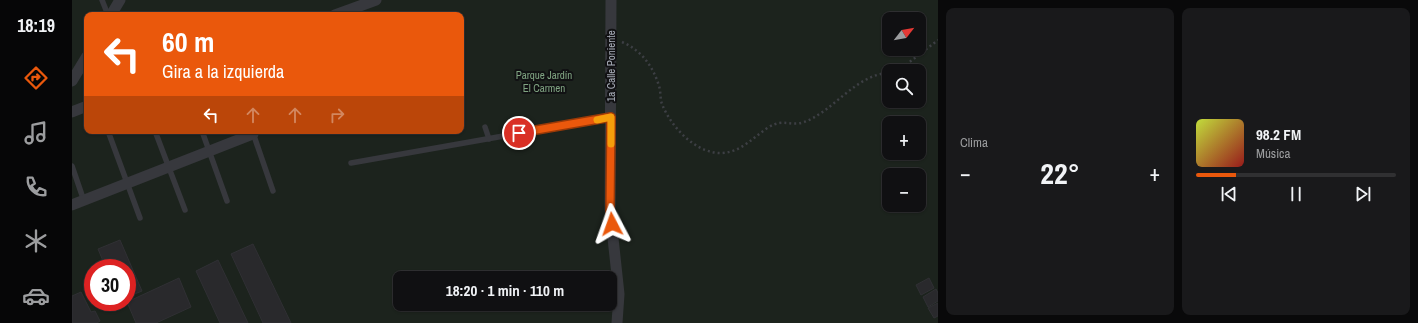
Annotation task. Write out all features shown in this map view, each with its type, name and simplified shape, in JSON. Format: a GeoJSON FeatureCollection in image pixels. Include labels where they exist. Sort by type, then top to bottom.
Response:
{"type":"FeatureCollection","features":[{"type":"Feature","properties":{"kind":"street"},"geometry":{"type":"LineString","coordinates":[[113,12],[120,0]]}},
{"type":"Feature","properties":{"kind":"street"},"geometry":{"type":"LineString","coordinates":[[341,12],[362,2],[376,0]]}},
{"type":"Feature","properties":{"kind":"street","name":"1a Calle Poniente"},"geometry":{"type":"LineString","coordinates":[[611,0],[610,210],[619,294],[617,323]]}},
{"type":"Feature","properties":{"kind":"street"},"geometry":{"type":"LineString","coordinates":[[72,81],[84,61]]}},
{"type":"Feature","properties":{"kind":"street"},"geometry":{"type":"LineString","coordinates":[[72,112],[84,107]]}},
{"type":"Feature","properties":{"kind":"street"},"geometry":{"type":"LineString","coordinates":[[72,206],[248,134]]}},
{"type":"Feature","properties":{"kind":"lane"},"geometry":{"type":"LineString","coordinates":[[102,0],[107,12]]}},
{"type":"Feature","properties":{"kind":"lane"},"geometry":{"type":"LineString","coordinates":[[351,163],[611,117]]}},
{"type":"Feature","properties":{"kind":"lane"},"geometry":{"type":"LineString","coordinates":[[485,127],[489,139]]}},
{"type":"Feature","properties":{"kind":"lane"},"geometry":{"type":"LineString","coordinates":[[109,134],[140,218]]}},
{"type":"Feature","properties":{"kind":"lane"},"geometry":{"type":"LineString","coordinates":[[156,134],[185,210]]}},
{"type":"Feature","properties":{"kind":"lane"},"geometry":{"type":"LineString","coordinates":[[203,134],[227,202]]}},
{"type":"Feature","properties":{"kind":"lane"},"geometry":{"type":"LineString","coordinates":[[254,134],[273,191]]}},
{"type":"Feature","properties":{"kind":"lane"},"geometry":{"type":"LineString","coordinates":[[72,166],[84,201]]}},
{"type":"Feature","properties":{"kind":"path"},"geometry":{"type":"LineString","coordinates":[[611,38],[634,47],[647,61],[659,86],[662,104],[681,133],[703,149],[718,153],[730,153],[739,149],[768,128],[781,122],[803,123],[866,80],[882,73]]}},
{"type":"Feature","properties":{"kind":"path"},"geometry":{"type":"LineString","coordinates":[[907,64],[938,40]]}},
{"type":"Feature","properties":{"kind":"green space","name":"Parque Jardín El Carmen"},"geometry":{"type":"Polygon","coordinates":[[[72,0],[938,0],[938,323],[72,323],[72,0]]]}},
{"type":"Feature","properties":{"kind":"building"},"geometry":{"type":"Polygon","coordinates":[[[120,240],[128,259],[102,259],[98,249],[120,240]]]}},
{"type":"Feature","properties":{"kind":"building"},"geometry":{"type":"Polygon","coordinates":[[[253,244],[291,323],[263,323],[231,254],[253,244]]]}},
{"type":"Feature","properties":{"kind":"building"},"geometry":{"type":"Polygon","coordinates":[[[218,260],[248,323],[220,323],[196,271],[218,260]]]}},
{"type":"Feature","properties":{"kind":"building"},"geometry":{"type":"Polygon","coordinates":[[[136,277],[142,291],[136,293],[136,277]]]}},
{"type":"Feature","properties":{"kind":"building"},"geometry":{"type":"Polygon","coordinates":[[[179,278],[191,307],[156,323],[136,323],[131,311],[136,311],[136,298],[179,278]]]}},
{"type":"Feature","properties":{"kind":"building"},"geometry":{"type":"Polygon","coordinates":[[[929,278],[934,288],[921,295],[916,285],[929,278]]]}},
{"type":"Feature","properties":{"kind":"building"},"geometry":{"type":"Polygon","coordinates":[[[936,289],[938,293],[938,301],[928,307],[923,297],[936,289]]]}},
{"type":"Feature","properties":{"kind":"building"},"geometry":{"type":"Polygon","coordinates":[[[81,292],[84,298],[84,311],[95,311],[100,321],[97,323],[72,323],[72,296],[81,292]]]}},
{"type":"Feature","properties":{"kind":"building"},"geometry":{"type":"Polygon","coordinates":[[[938,303],[938,316],[934,318],[928,308],[938,303]]]}},
{"type":"Feature","properties":{"kind":"slow traffic"},"geometry":{"type":"LineString","coordinates":[[597,120],[611,117],[611,144]]}},
{"type":"Feature","properties":{"kind":"route"},"geometry":{"type":"LineString","coordinates":[[519,133],[611,117],[610,210],[612,224]]}}]}
